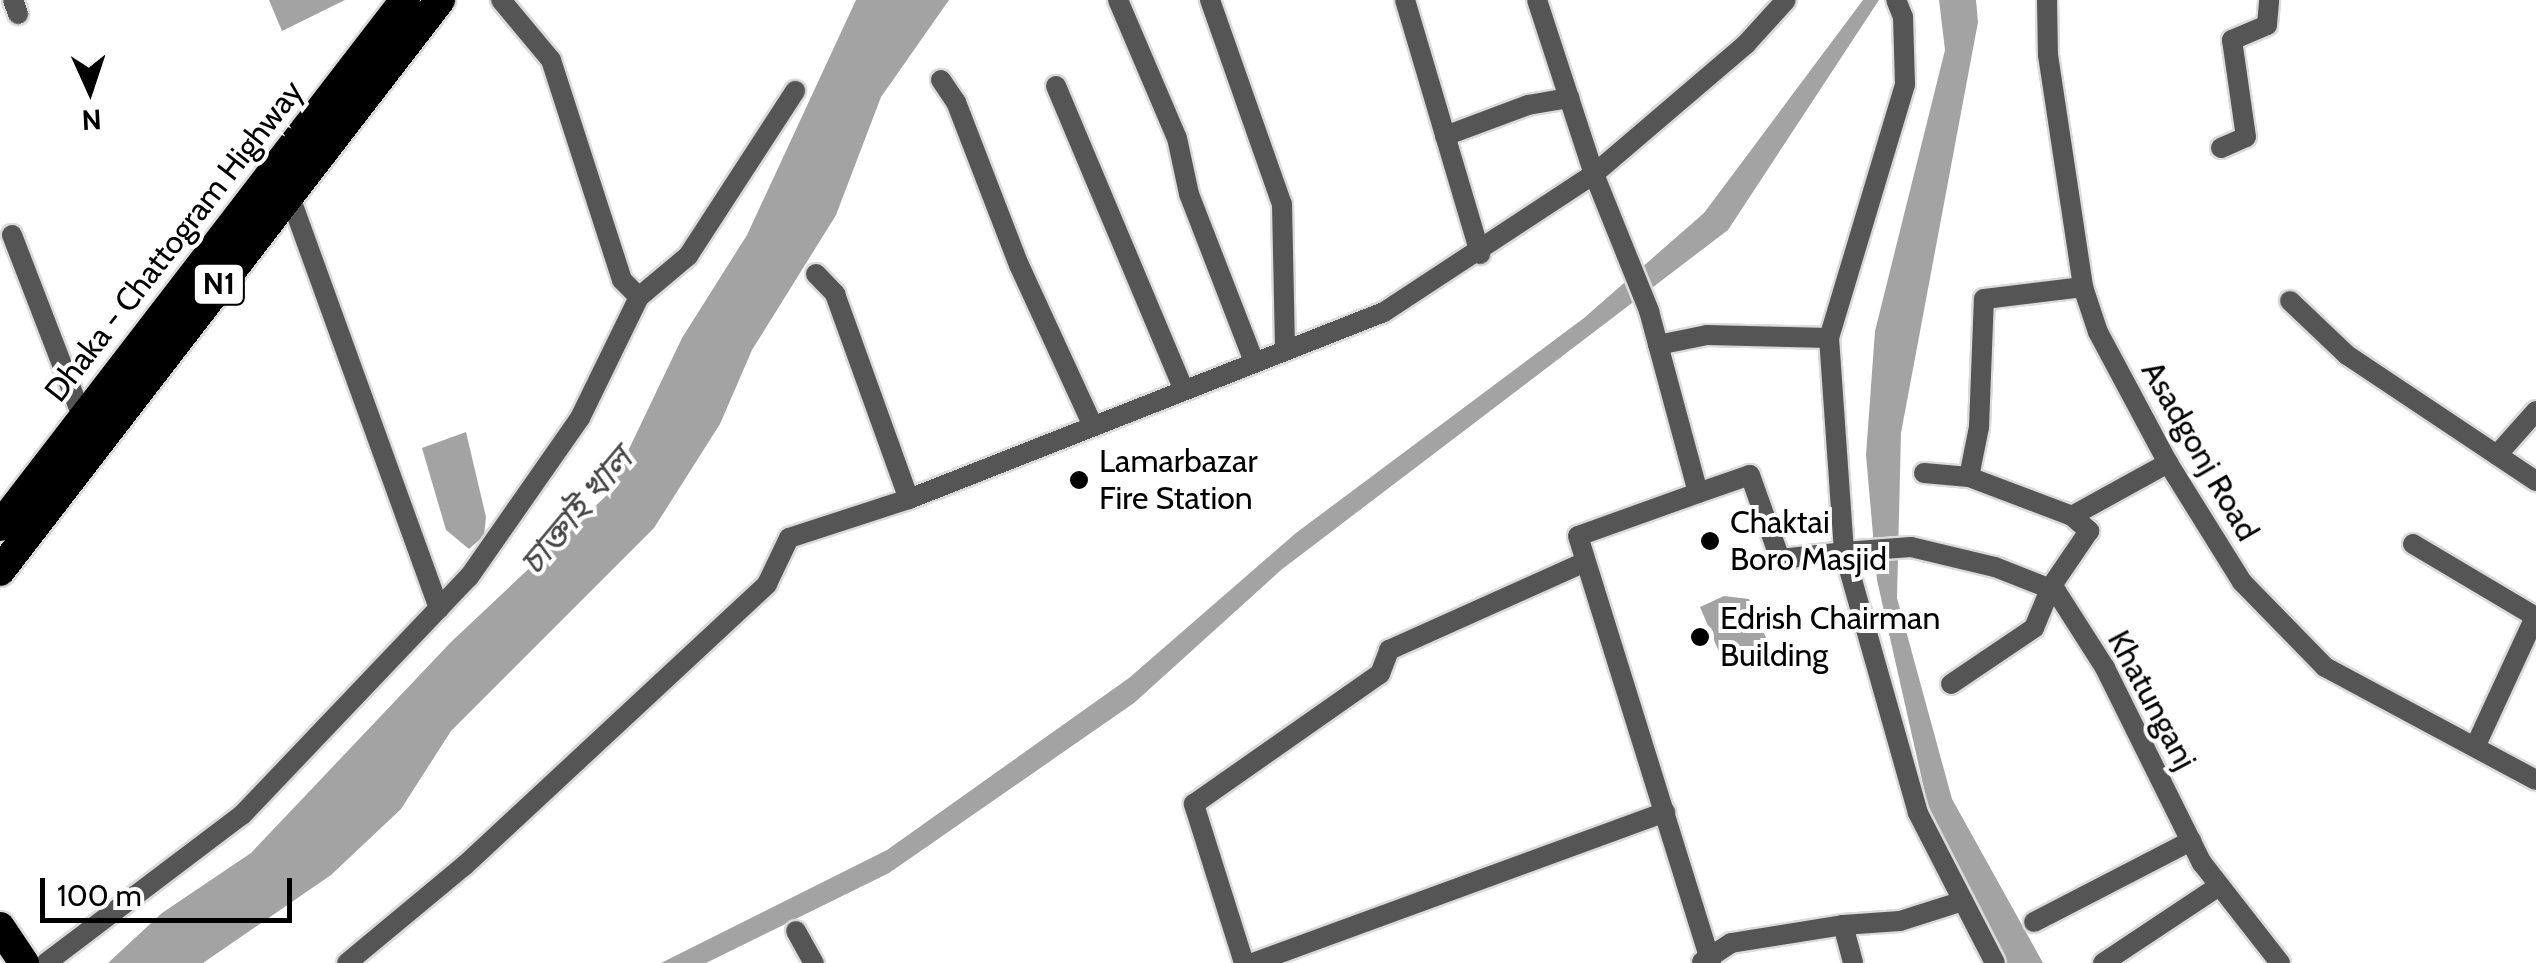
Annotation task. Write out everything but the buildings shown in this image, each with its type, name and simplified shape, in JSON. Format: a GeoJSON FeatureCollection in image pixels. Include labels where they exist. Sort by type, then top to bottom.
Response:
{"type":"FeatureCollection","features":[{"type":"Feature","properties":{"kind":"highway","name":"Dhaka - Chattogram Highway"},"geometry":{"type":"LineString","coordinates":[[0,570],[67,459],[82,416],[405,0]]}},
{"type":"Feature","properties":{"kind":"highway","name":"Dhaka - Chattogram Highway"},"geometry":{"type":"LineString","coordinates":[[2,516],[67,459],[289,194],[440,0]]}},
{"type":"Feature","properties":{"kind":"highway"},"geometry":{"type":"LineString","coordinates":[[0,928],[24,963]]}},
{"type":"Feature","properties":{"kind":"street"},"geometry":{"type":"LineString","coordinates":[[502,0],[552,60],[622,280],[639,297]]}},
{"type":"Feature","properties":{"kind":"street"},"geometry":{"type":"LineString","coordinates":[[1118,0],[1177,138],[1190,194],[1254,362]]}},
{"type":"Feature","properties":{"kind":"street"},"geometry":{"type":"LineString","coordinates":[[1210,0],[1282,204],[1285,350]]}},
{"type":"Feature","properties":{"kind":"street"},"geometry":{"type":"LineString","coordinates":[[1405,0],[1480,254]]}},
{"type":"Feature","properties":{"kind":"street"},"geometry":{"type":"LineString","coordinates":[[1537,0],[1594,174],[1649,311],[1698,494]]}},
{"type":"Feature","properties":{"kind":"street"},"geometry":{"type":"LineString","coordinates":[[347,963],[464,866],[767,584],[789,538],[909,498],[1384,312],[1480,254],[1594,174],[1746,44],[1786,0]]}},
{"type":"Feature","properties":{"kind":"street","name":"Asadgonj Road"},"geometry":{"type":"LineString","coordinates":[[2046,0],[2048,55],[2082,287],[2098,332],[2168,463],[2242,582],[2325,667],[2536,780]]}},
{"type":"Feature","properties":{"kind":"street"},"geometry":{"type":"LineString","coordinates":[[2221,148],[2246,136],[2232,40],[2267,25],[2269,0]]}},
{"type":"Feature","properties":{"kind":"street"},"geometry":{"type":"LineString","coordinates":[[1900,8],[1905,84],[1829,338],[1850,552],[1918,813],[1995,963]]}},
{"type":"Feature","properties":{"kind":"street"},"geometry":{"type":"LineString","coordinates":[[941,80],[1092,426]]}},
{"type":"Feature","properties":{"kind":"street"},"geometry":{"type":"LineString","coordinates":[[1056,86],[1184,390]]}},
{"type":"Feature","properties":{"kind":"street"},"geometry":{"type":"LineString","coordinates":[[46,963],[242,815],[439,610],[580,418],[639,297],[688,256],[795,91]]}},
{"type":"Feature","properties":{"kind":"street"},"geometry":{"type":"LineString","coordinates":[[1445,136],[1528,105],[1569,98]]}},
{"type":"Feature","properties":{"kind":"street"},"geometry":{"type":"LineString","coordinates":[[289,194],[439,610]]}},
{"type":"Feature","properties":{"kind":"street"},"geometry":{"type":"LineString","coordinates":[[12,235],[82,416]]}},
{"type":"Feature","properties":{"kind":"street"},"geometry":{"type":"LineString","coordinates":[[816,274],[835,294],[909,498]]}},
{"type":"Feature","properties":{"kind":"street"},"geometry":{"type":"LineString","coordinates":[[1969,476],[1978,428],[1984,299],[2082,287]]}},
{"type":"Feature","properties":{"kind":"street"},"geometry":{"type":"LineString","coordinates":[[2290,301],[2347,355],[2536,481]]}},
{"type":"Feature","properties":{"kind":"street"},"geometry":{"type":"LineString","coordinates":[[1658,345],[1706,335],[1829,338]]}},
{"type":"Feature","properties":{"kind":"street"},"geometry":{"type":"LineString","coordinates":[[2497,455],[2536,410]]}},
{"type":"Feature","properties":{"kind":"street"},"geometry":{"type":"LineString","coordinates":[[2072,516],[2168,463]]}},
{"type":"Feature","properties":{"kind":"street"},"geometry":{"type":"LineString","coordinates":[[1924,473],[1969,476],[2072,516],[2089,531],[2051,588],[2034,628],[1951,684]]}},
{"type":"Feature","properties":{"kind":"street"},"geometry":{"type":"LineString","coordinates":[[1963,901],[1900,921],[1843,925],[1731,942],[1707,962],[1665,812],[1578,536],[1750,476],[1780,559],[1910,547],[2051,588]]}},
{"type":"Feature","properties":{"kind":"street"},"geometry":{"type":"LineString","coordinates":[[2413,544],[2536,617],[2474,747]]}},
{"type":"Feature","properties":{"kind":"street"},"geometry":{"type":"LineString","coordinates":[[1244,963],[1194,804],[1380,674],[1389,650],[1585,562]]}},
{"type":"Feature","properties":{"kind":"street","name":"Khatunganj"},"geometry":{"type":"LineString","coordinates":[[2051,588],[2105,668],[2191,841],[2219,886],[2280,963]]}},
{"type":"Feature","properties":{"kind":"street"},"geometry":{"type":"LineString","coordinates":[[1254,963],[1665,812]]}},
{"type":"Feature","properties":{"kind":"street"},"geometry":{"type":"LineString","coordinates":[[2034,922],[2191,841]]}},
{"type":"Feature","properties":{"kind":"street"},"geometry":{"type":"LineString","coordinates":[[2104,963],[2219,886]]}},
{"type":"Feature","properties":{"kind":"street"},"geometry":{"type":"LineString","coordinates":[[1843,925],[1853,963]]}},
{"type":"Feature","properties":{"kind":"street"},"geometry":{"type":"LineString","coordinates":[[796,931],[814,963]]}},
{"type":"Feature","properties":{"kind":"shaded area"},"geometry":{"type":"Polygon","coordinates":[[[269,0],[345,0],[282,31],[269,0]]]}},
{"type":"Feature","properties":{"kind":"shaded area"},"geometry":{"type":"Polygon","coordinates":[[[856,0],[949,0],[881,97],[836,215],[752,350],[720,424],[654,528],[451,731],[401,809],[331,875],[203,963],[108,963],[162,913],[251,853],[451,642],[607,495],[682,338],[747,235],[856,0]]]}},
{"type":"Feature","properties":{"kind":"shaded area"},"geometry":{"type":"Polygon","coordinates":[[[1863,0],[1879,0],[1728,230],[1281,570],[1134,703],[889,873],[706,963],[661,963],[887,850],[1129,678],[1296,533],[1584,318],[1704,213],[1863,0]]]}},
{"type":"Feature","properties":{"kind":"shaded area"},"geometry":{"type":"Polygon","coordinates":[[[1939,0],[1976,0],[1978,22],[1901,433],[1897,598],[1952,799],[2043,963],[2005,963],[1933,829],[1877,580],[1866,455],[1875,331],[1945,50],[1939,0]]]}},
{"type":"Feature","properties":{"kind":"shaded area"},"geometry":{"type":"Polygon","coordinates":[[[466,432],[486,517],[484,536],[469,549],[446,530],[422,448],[466,432]]]}},
{"type":"Feature","properties":{"kind":"shaded area"},"geometry":{"type":"Polygon","coordinates":[[[1724,596],[1749,599],[1770,647],[1725,666],[1700,607],[1724,596]]]}},
{"type":"Feature","properties":{"kind":"place","name":"Lamarbazar Fire Station"},"geometry":{"type":"Point","coordinates":[1079,480]}},
{"type":"Feature","properties":{"kind":"place","name":"Chaktai Boro Masjid"},"geometry":{"type":"Point","coordinates":[1710,541]}},
{"type":"Feature","properties":{"kind":"place","name":"Edrish Chairman Building"},"geometry":{"type":"Point","coordinates":[1700,637]}},
{"type":"Feature","properties":{"kind":"water label","name":"চাক্তাই খাল"},"geometry":{"type":"Point","coordinates":[576,511]}}]}
